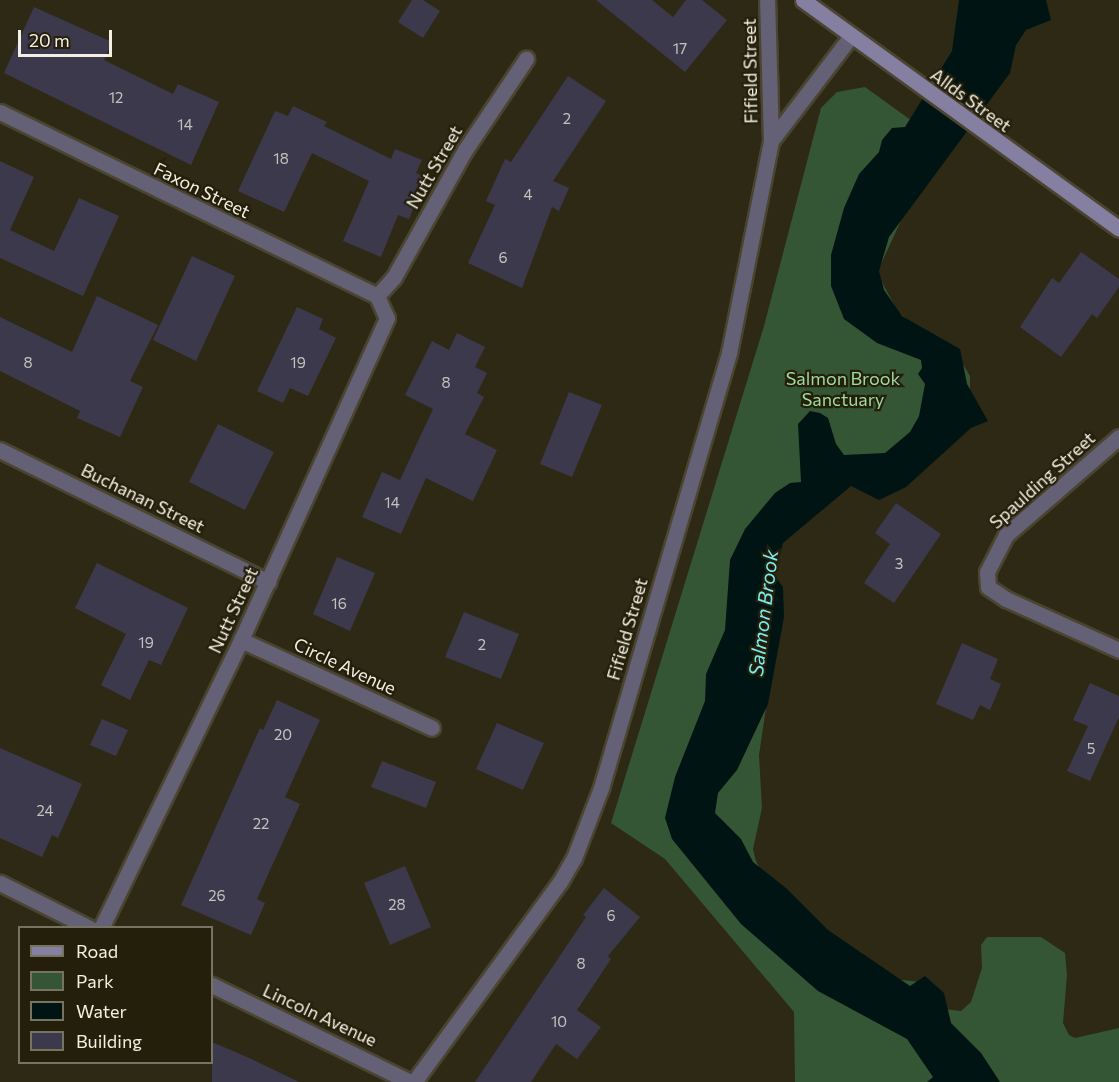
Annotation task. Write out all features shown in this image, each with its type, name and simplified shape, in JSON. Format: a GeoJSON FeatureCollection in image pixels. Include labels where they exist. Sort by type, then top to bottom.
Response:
{"type":"FeatureCollection","features":[{"type":"Feature","properties":{"kind":"street","name":"Fifield Street"},"geometry":{"type":"LineString","coordinates":[[412,1082],[560,882],[589,821],[729,353],[771,141],[767,0]]}},
{"type":"Feature","properties":{"kind":"street","name":"Allds Street"},"geometry":{"type":"LineString","coordinates":[[803,0],[1005,149],[1119,229]]}},
{"type":"Feature","properties":{"kind":"street","name":"Fifield Street"},"geometry":{"type":"LineString","coordinates":[[771,141],[851,36]]}},
{"type":"Feature","properties":{"kind":"street","name":"Nutt Street"},"geometry":{"type":"LineString","coordinates":[[101,926],[241,640],[383,333],[387,318],[380,301],[465,150],[526,59]]}},
{"type":"Feature","properties":{"kind":"street","name":"Faxon Street"},"geometry":{"type":"LineString","coordinates":[[0,112],[380,301]]}},
{"type":"Feature","properties":{"kind":"street","name":"Spaulding Street"},"geometry":{"type":"LineString","coordinates":[[1119,437],[1006,535],[987,572],[988,587],[1006,599],[1119,650]]}},
{"type":"Feature","properties":{"kind":"street","name":"Buchanan Street"},"geometry":{"type":"LineString","coordinates":[[0,450],[268,582]]}},
{"type":"Feature","properties":{"kind":"street","name":"Circle Avenue"},"geometry":{"type":"LineString","coordinates":[[241,640],[432,728]]}},
{"type":"Feature","properties":{"kind":"street"},"geometry":{"type":"LineString","coordinates":[[0,884],[88,926]]}},
{"type":"Feature","properties":{"kind":"street","name":"Lincoln Avenue"},"geometry":{"type":"LineString","coordinates":[[213,985],[412,1082]]}},
{"type":"Feature","properties":{"kind":"green space","name":"Salmon Brook Sanctuary"},"geometry":{"type":"Polygon","coordinates":[[[865,87],[944,144],[914,192],[877,273],[898,312],[964,366],[970,376],[970,390],[791,526],[772,564],[774,654],[759,755],[762,808],[753,849],[756,861],[770,888],[892,979],[921,982],[943,1009],[961,1011],[971,1002],[982,968],[981,945],[987,937],[1041,937],[1065,953],[1067,975],[1063,1023],[1069,1035],[1075,1038],[1119,1028],[1119,1082],[795,1082],[794,1012],[665,859],[611,823],[764,326],[821,108],[837,92],[865,87]]]}},
{"type":"Feature","properties":{"kind":"water","name":"Salmon Brook"},"geometry":{"type":"Polygon","coordinates":[[[959,0],[1046,0],[1051,20],[1026,30],[1016,45],[1010,73],[889,237],[879,271],[884,290],[902,316],[960,349],[967,384],[988,421],[971,428],[906,487],[879,500],[851,486],[783,543],[774,575],[783,587],[784,617],[768,704],[737,770],[718,793],[715,813],[741,839],[753,862],[786,888],[828,930],[910,986],[925,976],[944,993],[951,1023],[981,1053],[1000,1082],[927,1082],[933,1077],[907,1039],[818,991],[741,924],[672,839],[665,818],[675,777],[705,701],[706,674],[725,630],[730,560],[745,529],[775,493],[790,483],[801,482],[798,424],[810,411],[820,413],[828,418],[836,444],[844,455],[885,453],[910,432],[919,416],[925,384],[918,374],[922,368],[921,360],[877,343],[844,319],[831,286],[831,255],[844,208],[859,174],[879,152],[882,140],[892,128],[905,127],[952,51],[959,0]]]}},
{"type":"Feature","properties":{"kind":"building"},"geometry":{"type":"Polygon","coordinates":[[[412,0],[423,0],[440,11],[423,38],[398,22],[412,0]]]}},
{"type":"Feature","properties":{"kind":"building"},"geometry":{"type":"Polygon","coordinates":[[[596,0],[652,0],[673,17],[686,0],[702,0],[727,20],[685,72],[596,0]]]}},
{"type":"Feature","properties":{"kind":"building"},"geometry":{"type":"Polygon","coordinates":[[[34,7],[112,42],[104,60],[173,94],[178,84],[219,102],[191,165],[4,73],[34,7]]]}},
{"type":"Feature","properties":{"kind":"building"},"geometry":{"type":"Polygon","coordinates":[[[568,76],[606,101],[553,181],[569,188],[559,211],[552,207],[522,288],[468,263],[495,205],[486,201],[505,159],[511,162],[568,76]]]}},
{"type":"Feature","properties":{"kind":"building"},"geometry":{"type":"Polygon","coordinates":[[[293,106],[327,122],[324,126],[391,159],[395,149],[422,160],[416,173],[426,178],[409,219],[398,215],[381,257],[343,241],[369,181],[312,153],[284,212],[238,191],[275,111],[288,116],[293,106]]]}},
{"type":"Feature","properties":{"kind":"building"},"geometry":{"type":"Polygon","coordinates":[[[0,161],[34,177],[10,230],[54,251],[79,198],[119,216],[83,296],[0,258],[0,161]]]}},
{"type":"Feature","properties":{"kind":"building"},"geometry":{"type":"Polygon","coordinates":[[[1081,252],[1119,279],[1119,287],[1097,318],[1092,314],[1061,357],[1020,327],[1052,278],[1059,283],[1081,252]]]}},
{"type":"Feature","properties":{"kind":"building"},"geometry":{"type":"Polygon","coordinates":[[[192,256],[235,276],[196,361],[153,340],[192,256]]]}},
{"type":"Feature","properties":{"kind":"building"},"geometry":{"type":"Polygon","coordinates":[[[97,296],[158,325],[130,381],[143,387],[120,437],[77,418],[80,411],[0,371],[0,317],[72,352],[97,296]]]}},
{"type":"Feature","properties":{"kind":"building"},"geometry":{"type":"Polygon","coordinates":[[[297,307],[323,319],[319,329],[336,338],[308,396],[290,388],[283,403],[257,391],[297,307]]]}},
{"type":"Feature","properties":{"kind":"building"},"geometry":{"type":"Polygon","coordinates":[[[457,333],[485,347],[475,367],[487,373],[477,393],[484,397],[465,434],[497,450],[473,501],[426,478],[401,534],[362,517],[382,472],[400,480],[433,409],[405,395],[432,341],[449,350],[457,333]]]}},
{"type":"Feature","properties":{"kind":"building"},"geometry":{"type":"Polygon","coordinates":[[[569,392],[602,405],[572,477],[540,464],[569,392]]]}},
{"type":"Feature","properties":{"kind":"building"},"geometry":{"type":"Polygon","coordinates":[[[218,424],[274,452],[245,510],[189,482],[218,424]]]}},
{"type":"Feature","properties":{"kind":"building"},"geometry":{"type":"Polygon","coordinates":[[[896,503],[941,534],[894,603],[864,583],[890,544],[875,533],[896,503]]]}},
{"type":"Feature","properties":{"kind":"building"},"geometry":{"type":"Polygon","coordinates":[[[337,557],[375,573],[350,631],[313,614],[337,557]]]}},
{"type":"Feature","properties":{"kind":"building"},"geometry":{"type":"Polygon","coordinates":[[[97,563],[188,608],[161,665],[149,660],[130,700],[101,685],[126,634],[75,608],[97,563]]]}},
{"type":"Feature","properties":{"kind":"building"},"geometry":{"type":"Polygon","coordinates":[[[464,612],[519,634],[501,679],[445,657],[464,612]]]}},
{"type":"Feature","properties":{"kind":"building"},"geometry":{"type":"Polygon","coordinates":[[[962,643],[998,659],[990,679],[1001,684],[990,710],[980,705],[973,720],[936,704],[962,643]]]}},
{"type":"Feature","properties":{"kind":"building"},"geometry":{"type":"Polygon","coordinates":[[[1090,683],[1119,696],[1119,717],[1090,781],[1067,771],[1088,726],[1073,720],[1090,683]]]}},
{"type":"Feature","properties":{"kind":"building"},"geometry":{"type":"Polygon","coordinates":[[[277,700],[320,720],[285,797],[300,804],[257,899],[265,903],[251,935],[181,905],[260,728],[263,730],[277,700]]]}},
{"type":"Feature","properties":{"kind":"building"},"geometry":{"type":"Polygon","coordinates":[[[102,719],[128,730],[116,756],[90,745],[102,719]]]}},
{"type":"Feature","properties":{"kind":"building"},"geometry":{"type":"Polygon","coordinates":[[[497,723],[544,743],[523,790],[476,769],[497,723]]]}},
{"type":"Feature","properties":{"kind":"building"},"geometry":{"type":"Polygon","coordinates":[[[0,748],[82,784],[58,838],[52,835],[42,857],[0,838],[0,748]]]}},
{"type":"Feature","properties":{"kind":"building"},"geometry":{"type":"Polygon","coordinates":[[[382,761],[436,782],[426,808],[371,787],[382,761]]]}},
{"type":"Feature","properties":{"kind":"building"},"geometry":{"type":"Polygon","coordinates":[[[405,866],[431,927],[390,945],[364,883],[405,866]]]}},
{"type":"Feature","properties":{"kind":"building"},"geometry":{"type":"Polygon","coordinates":[[[604,888],[640,917],[608,956],[611,959],[577,1010],[601,1027],[577,1059],[556,1044],[531,1082],[475,1082],[586,917],[583,915],[604,888]]]}},
{"type":"Feature","properties":{"kind":"building"},"geometry":{"type":"Polygon","coordinates":[[[213,1042],[299,1082],[212,1082],[213,1042]]]}}]}
